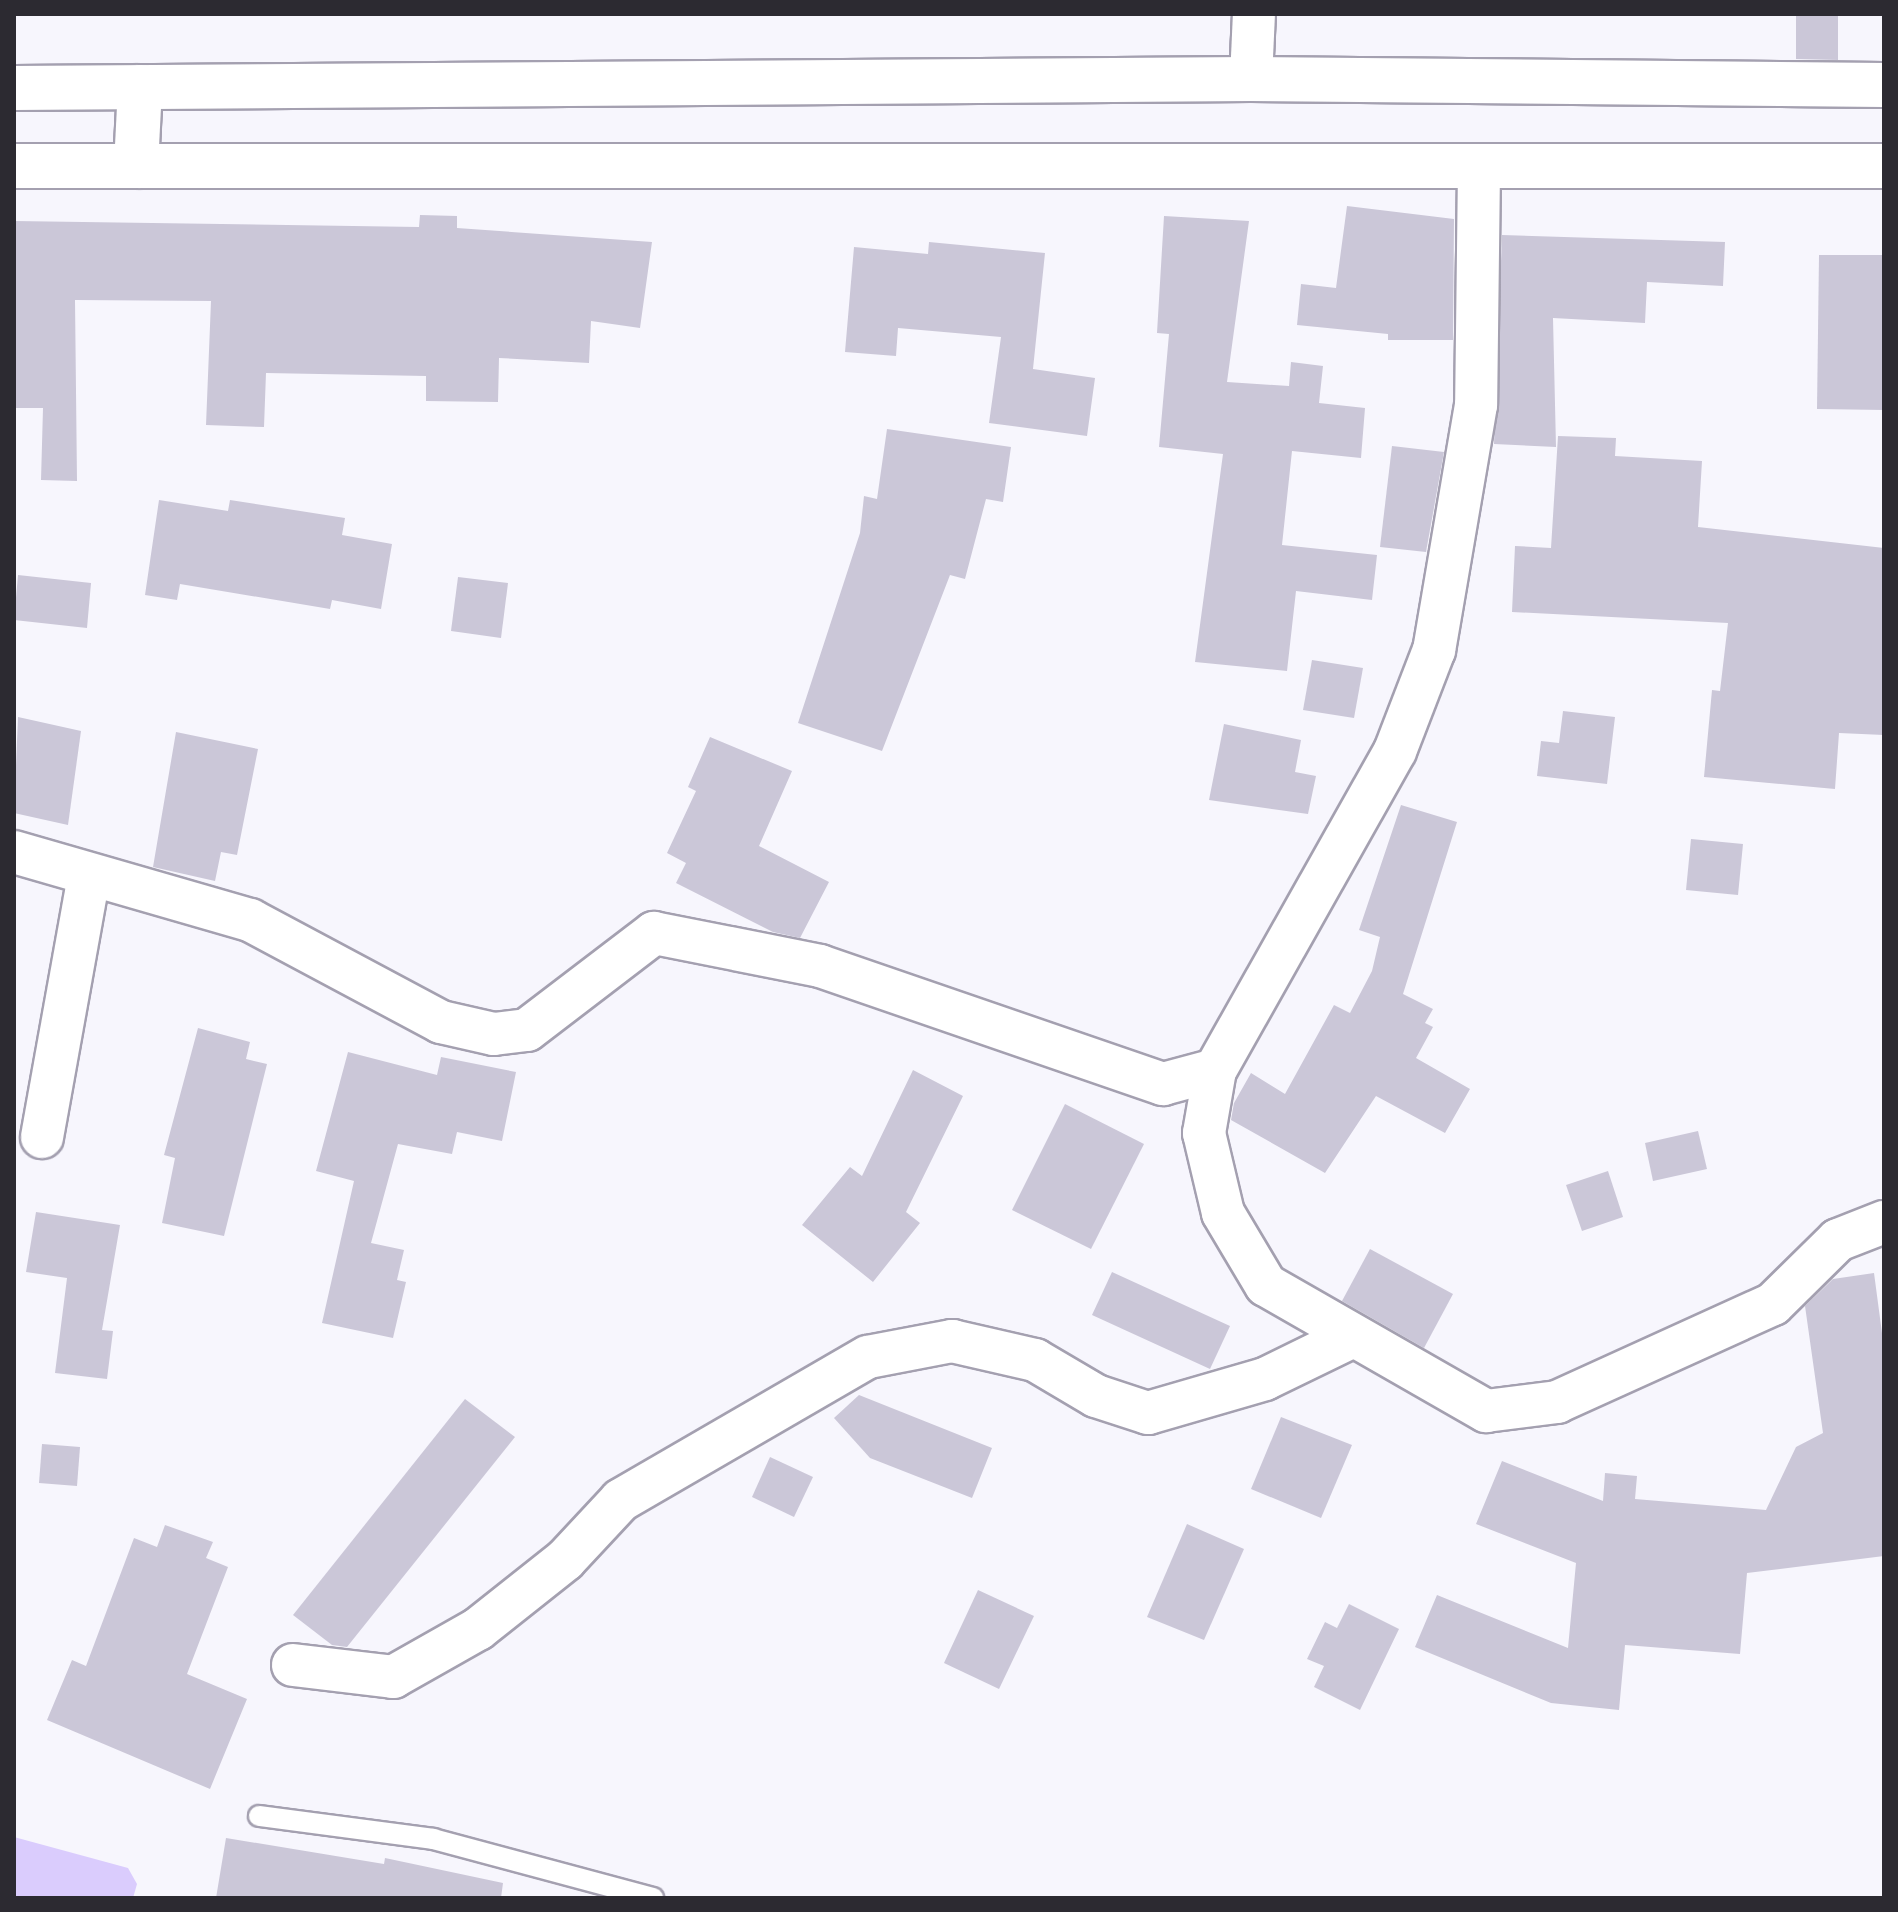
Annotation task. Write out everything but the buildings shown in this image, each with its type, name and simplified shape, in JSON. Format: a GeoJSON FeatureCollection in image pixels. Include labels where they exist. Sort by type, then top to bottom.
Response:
{"type":"FeatureCollection","features":[{"type":"Feature","properties":{"kind":"highway"},"geometry":{"type":"LineString","coordinates":[[14,88],[1251,79],[1884,85]]}},
{"type":"Feature","properties":{"kind":"highway"},"geometry":{"type":"LineString","coordinates":[[136,166],[140,87]]}},
{"type":"Feature","properties":{"kind":"highway"},"geometry":{"type":"LineString","coordinates":[[14,166],[1479,169],[1884,166]]}},
{"type":"Feature","properties":{"kind":"street"},"geometry":{"type":"LineString","coordinates":[[1251,79],[1254,14]]}},
{"type":"Feature","properties":{"kind":"street"},"geometry":{"type":"LineString","coordinates":[[1479,169],[1476,405],[1434,650],[1395,751],[1215,1070],[1204,1133],[1223,1213],[1266,1285],[1349,1338],[1486,1411],[1523,1410],[1773,1304],[1838,1240],[1884,1222]]}},
{"type":"Feature","properties":{"kind":"street"},"geometry":{"type":"LineString","coordinates":[[14,852],[250,920],[441,1022],[494,1034],[527,1030],[654,933],[820,966],[1163,1084],[1215,1070]]}},
{"type":"Feature","properties":{"kind":"street"},"geometry":{"type":"LineString","coordinates":[[42,1137],[89,875]]}},
{"type":"Feature","properties":{"kind":"street"},"geometry":{"type":"LineString","coordinates":[[293,1665],[393,1677],[478,1629],[565,1560],[621,1500],[868,1357],[952,1341],[1035,1360],[1096,1396],[1148,1413],[1265,1379],[1349,1338]]}},
{"type":"Feature","properties":{"kind":"lane"},"geometry":{"type":"LineString","coordinates":[[259,1816],[433,1839],[653,1898]]}},
{"type":"Feature","properties":{"kind":"shaded area"},"geometry":{"type":"Polygon","coordinates":[[[14,1837],[128,1868],[137,1884],[133,1898],[14,1898],[14,1837]]]}}]}
